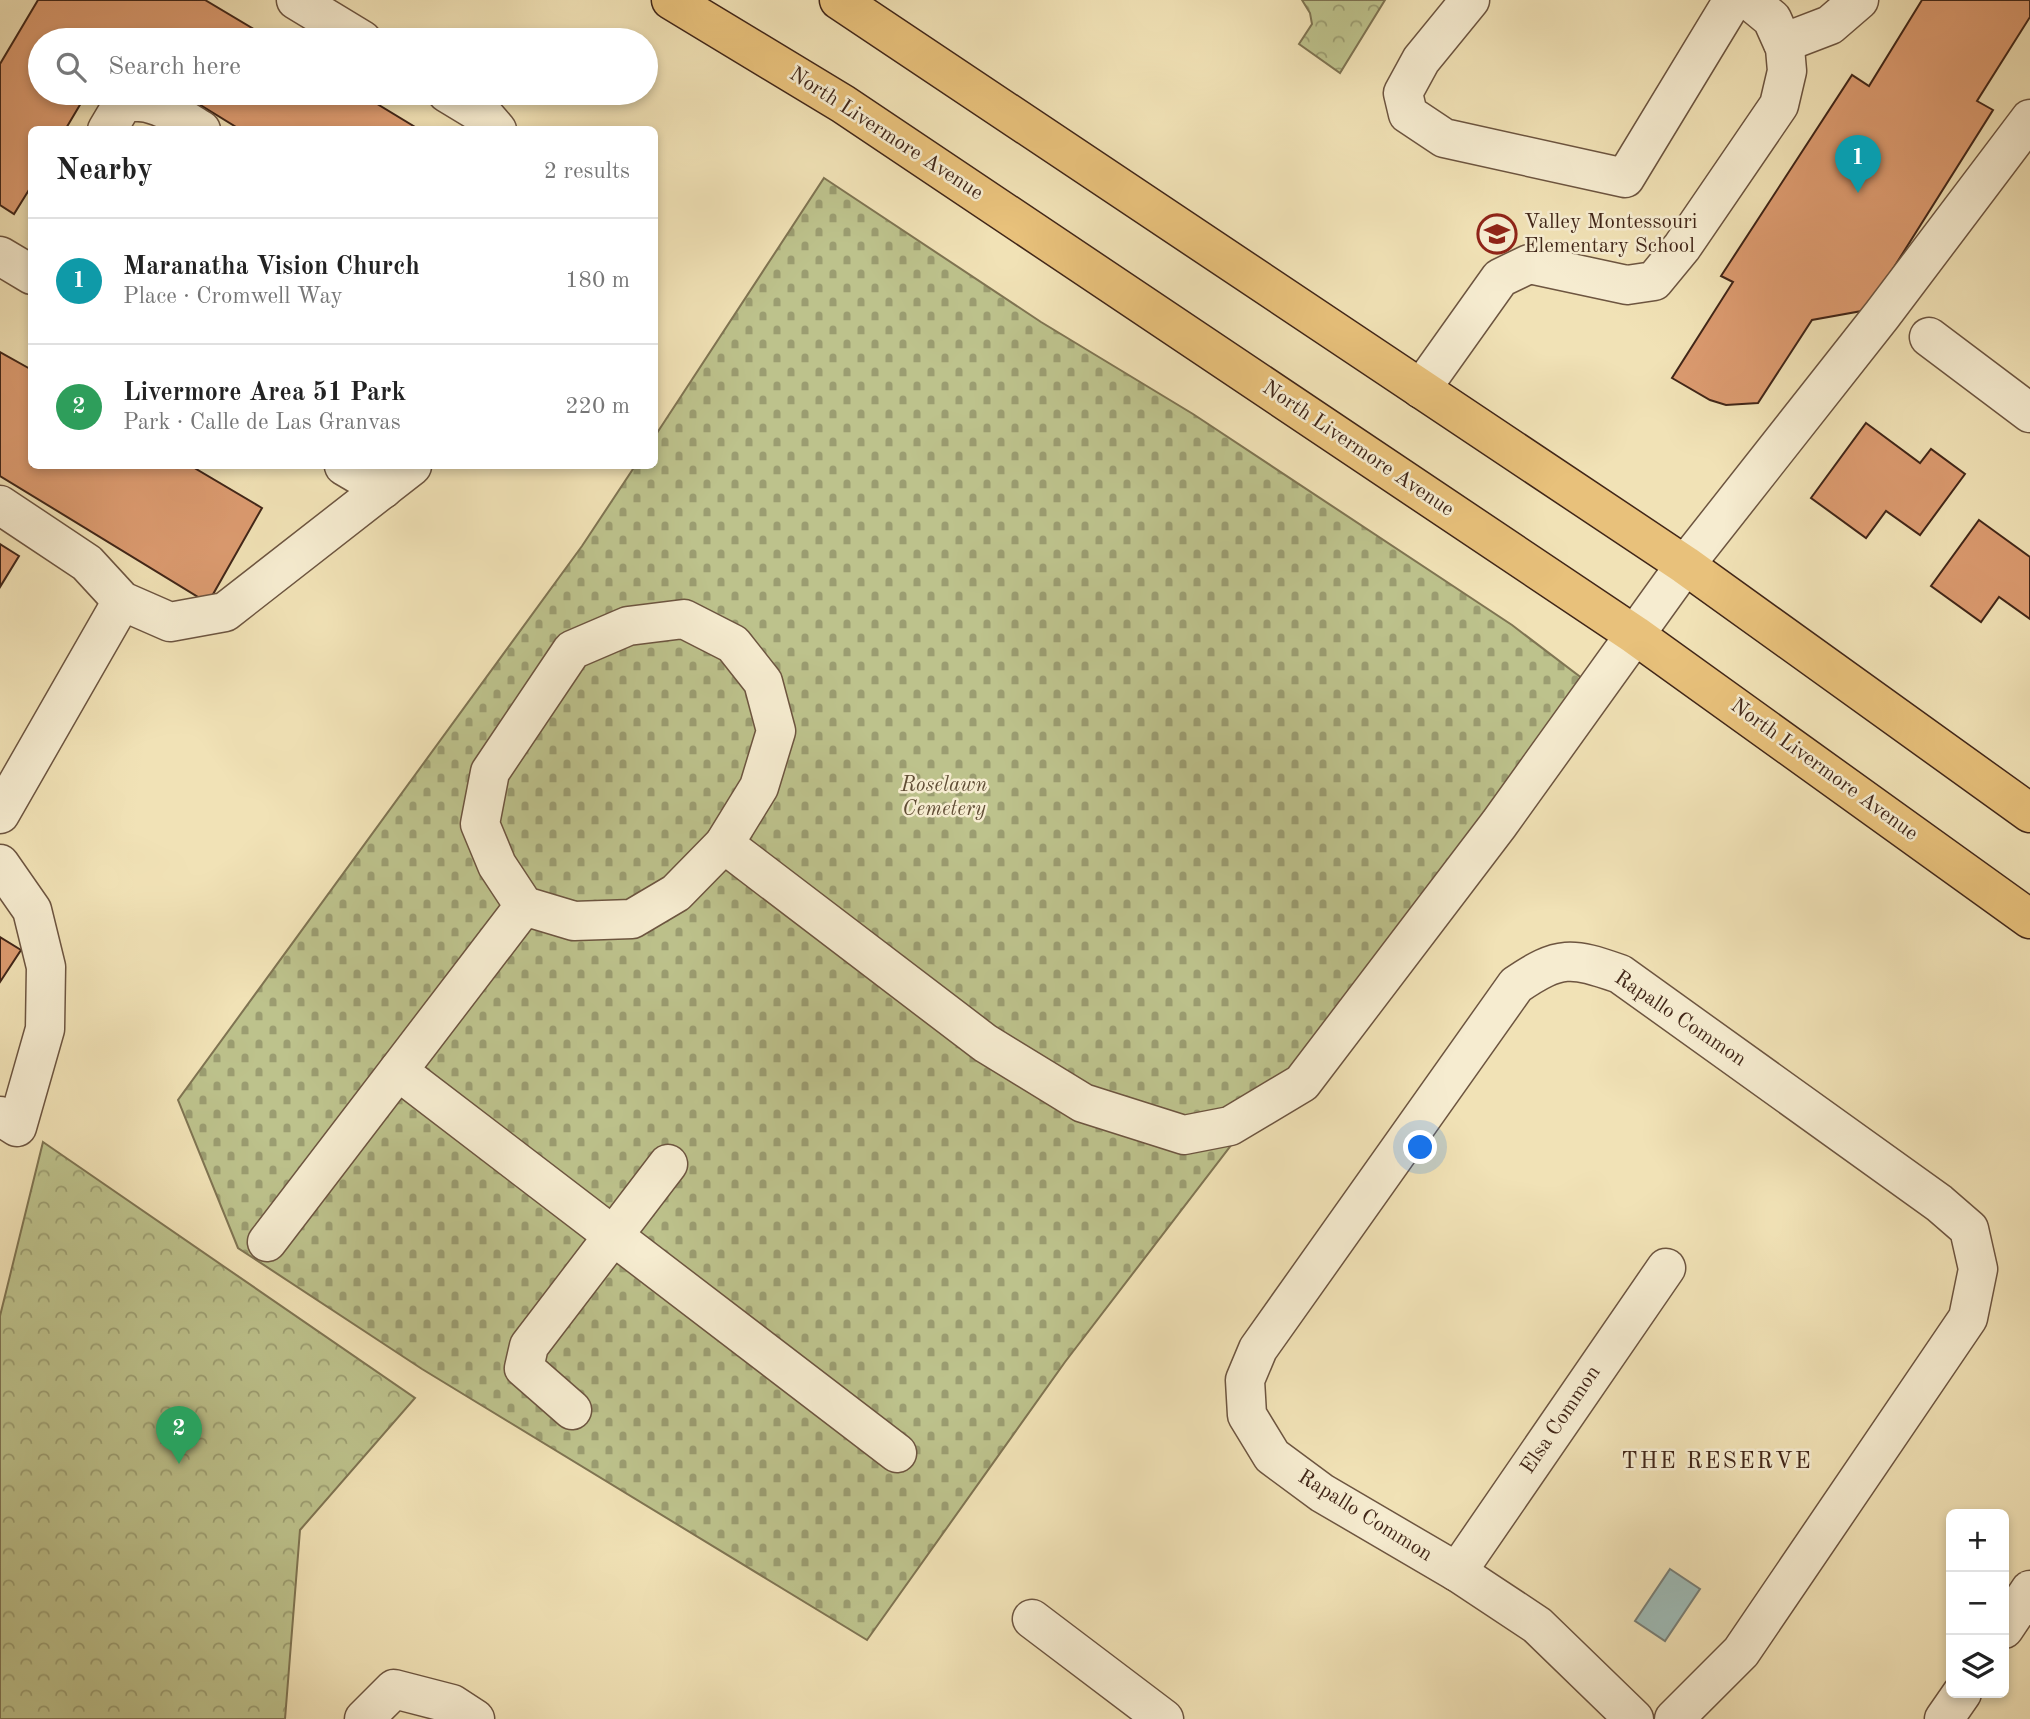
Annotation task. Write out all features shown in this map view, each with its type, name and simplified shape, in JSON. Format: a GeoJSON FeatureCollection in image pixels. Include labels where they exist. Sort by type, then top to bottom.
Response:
{"type":"FeatureCollection","features":[{"type":"Feature","properties":{"kind":"main road","name":"North Livermore Avenue"},"geometry":{"type":"LineString","coordinates":[[671,0],[844,104],[1635,635],[2030,919]]}},
{"type":"Feature","properties":{"kind":"main road"},"geometry":{"type":"LineString","coordinates":[[839,0],[1685,565],[2030,813]]}},
{"type":"Feature","properties":{"kind":"street"},"geometry":{"type":"LineString","coordinates":[[296,0],[342,28]]}},
{"type":"Feature","properties":{"kind":"street"},"geometry":{"type":"LineString","coordinates":[[1470,0],[1422,60],[1403,93],[1408,114],[1444,138],[1625,178],[1733,0]]}},
{"type":"Feature","properties":{"kind":"street"},"geometry":{"type":"LineString","coordinates":[[1421,389],[1500,278],[1529,264],[1627,285],[1654,281],[1682,247],[1779,105],[1787,71],[1783,43],[1772,19],[1749,0]]}},
{"type":"Feature","properties":{"kind":"street"},"geometry":{"type":"LineString","coordinates":[[1783,43],[1830,25],[1859,0]]}},
{"type":"Feature","properties":{"kind":"street"},"geometry":{"type":"LineString","coordinates":[[109,126],[122,105]]}},
{"type":"Feature","properties":{"kind":"street"},"geometry":{"type":"LineString","coordinates":[[155,105],[194,126]]}},
{"type":"Feature","properties":{"kind":"street"},"geometry":{"type":"LineString","coordinates":[[467,105],[485,116],[494,126]]}},
{"type":"Feature","properties":{"kind":"street"},"geometry":{"type":"LineString","coordinates":[[724,844],[985,1043],[1083,1103],[1184,1135],[1230,1126],[1302,1083],[1499,824],[1685,565],[1882,315],[2030,119]]}},
{"type":"Feature","properties":{"kind":"street"},"geometry":{"type":"LineString","coordinates":[[1929,337],[2030,413]]}},
{"type":"Feature","properties":{"kind":"street"},"geometry":{"type":"LineString","coordinates":[[349,469],[383,489]]}},
{"type":"Feature","properties":{"kind":"street"},"geometry":{"type":"LineString","coordinates":[[0,505],[88,563],[122,601],[170,622],[225,612],[408,469]]}},
{"type":"Feature","properties":{"kind":"street"},"geometry":{"type":"LineString","coordinates":[[0,814],[122,601]]}},
{"type":"Feature","properties":{"kind":"street"},"geometry":{"type":"LineString","coordinates":[[684,619],[733,644],[763,682],[776,731],[759,787],[724,844],[676,893],[632,919],[574,922],[524,906],[497,865],[480,824],[490,772],[572,650],[628,626],[684,619]]}},
{"type":"Feature","properties":{"kind":"street"},"geometry":{"type":"LineString","coordinates":[[0,864],[32,910],[46,967],[45,1029],[17,1127],[0,1116]]}},
{"type":"Feature","properties":{"kind":"street"},"geometry":{"type":"LineString","coordinates":[[267,1242],[524,906]]}},
{"type":"Feature","properties":{"kind":"street","name":"Rapallo Common"},"geometry":{"type":"LineString","coordinates":[[1634,1719],[1537,1625],[1457,1572],[1322,1493],[1272,1455],[1247,1415],[1245,1380],[1258,1349],[1516,985],[1546,965],[1581,960],[1620,974],[1939,1203],[1969,1229],[1978,1269],[1968,1318],[1741,1652],[1674,1719]]}},
{"type":"Feature","properties":{"kind":"street"},"geometry":{"type":"LineString","coordinates":[[398,1071],[897,1453]]}},
{"type":"Feature","properties":{"kind":"street"},"geometry":{"type":"LineString","coordinates":[[572,1410],[524,1368],[529,1346],[668,1164]]}},
{"type":"Feature","properties":{"kind":"street","name":"Elsa Common"},"geometry":{"type":"LineString","coordinates":[[1457,1572],[1665,1268]]}},
{"type":"Feature","properties":{"kind":"street"},"geometry":{"type":"LineString","coordinates":[[2009,1622],[2030,1590]]}},
{"type":"Feature","properties":{"kind":"street"},"geometry":{"type":"LineString","coordinates":[[1032,1619],[1164,1719]]}},
{"type":"Feature","properties":{"kind":"street"},"geometry":{"type":"LineString","coordinates":[[364,1719],[394,1689],[452,1704],[475,1719]]}},
{"type":"Feature","properties":{"kind":"green space"},"geometry":{"type":"Polygon","coordinates":[[[1302,0],[1385,0],[1340,73],[1299,44],[1312,24],[1310,13],[1302,0]]]}},
{"type":"Feature","properties":{"kind":"green space","name":"Roselawn Cemetery"},"geometry":{"type":"Polygon","coordinates":[[[824,178],[1041,322],[1193,414],[1512,625],[1583,679],[1468,836],[1065,1362],[867,1640],[422,1369],[238,1248],[178,1100],[582,546],[633,469],[658,469],[658,431],[824,178]]]}},
{"type":"Feature","properties":{"kind":"green space"},"geometry":{"type":"Polygon","coordinates":[[[43,1142],[415,1398],[300,1530],[285,1719],[0,1719],[0,1316],[43,1142]]]}},
{"type":"Feature","properties":{"kind":"water"},"geometry":{"type":"Polygon","coordinates":[[[1670,1569],[1700,1589],[1665,1641],[1635,1621],[1670,1569]]]}},
{"type":"Feature","properties":{"kind":"building"},"geometry":{"type":"Polygon","coordinates":[[[38,0],[205,0],[252,28],[28,28],[28,105],[80,105],[67,126],[28,126],[28,191],[14,214],[0,205],[0,64],[38,0]]]}},
{"type":"Feature","properties":{"kind":"building"},"geometry":{"type":"Polygon","coordinates":[[[1922,0],[2030,0],[2030,17],[1977,101],[1993,110],[1867,310],[1812,320],[1758,403],[1726,405],[1710,400],[1672,378],[1733,282],[1721,276],[1852,75],[1869,86],[1922,0]]]}},
{"type":"Feature","properties":{"kind":"building"},"geometry":{"type":"Polygon","coordinates":[[[200,105],[379,105],[413,126],[235,126],[200,105]]]}},
{"type":"Feature","properties":{"kind":"building"},"geometry":{"type":"Polygon","coordinates":[[[0,352],[28,368],[28,469],[196,469],[262,508],[208,603],[0,476],[0,352]]]}},
{"type":"Feature","properties":{"kind":"building"},"geometry":{"type":"Polygon","coordinates":[[[1866,423],[1920,463],[1931,449],[1965,474],[1920,535],[1886,511],[1866,538],[1811,498],[1866,423]]]}},
{"type":"Feature","properties":{"kind":"building"},"geometry":{"type":"Polygon","coordinates":[[[1979,520],[2030,557],[2030,619],[1999,597],[1981,622],[1931,586],[1979,520]]]}},
{"type":"Feature","properties":{"kind":"building"},"geometry":{"type":"Polygon","coordinates":[[[0,544],[19,556],[0,587],[0,544]]]}},
{"type":"Feature","properties":{"kind":"building"},"geometry":{"type":"Polygon","coordinates":[[[0,937],[21,950],[0,982],[0,937]]]}},
{"type":"Feature","properties":{"kind":"place","name":"Maranatha Vision Church"},"geometry":{"type":"Point","coordinates":[1858,193]}},
{"type":"Feature","properties":{"kind":"place","name":"Valley Montessouri Elementary School"},"geometry":{"type":"Point","coordinates":[1497,234]}},
{"type":"Feature","properties":{"kind":"place","name":"Livermore Area 51 Park"},"geometry":{"type":"Point","coordinates":[179,1464]}},
{"type":"Feature","properties":{"kind":"district","name":"THE RESERVE"},"geometry":{"type":"Point","coordinates":[1717,1461]}}]}
